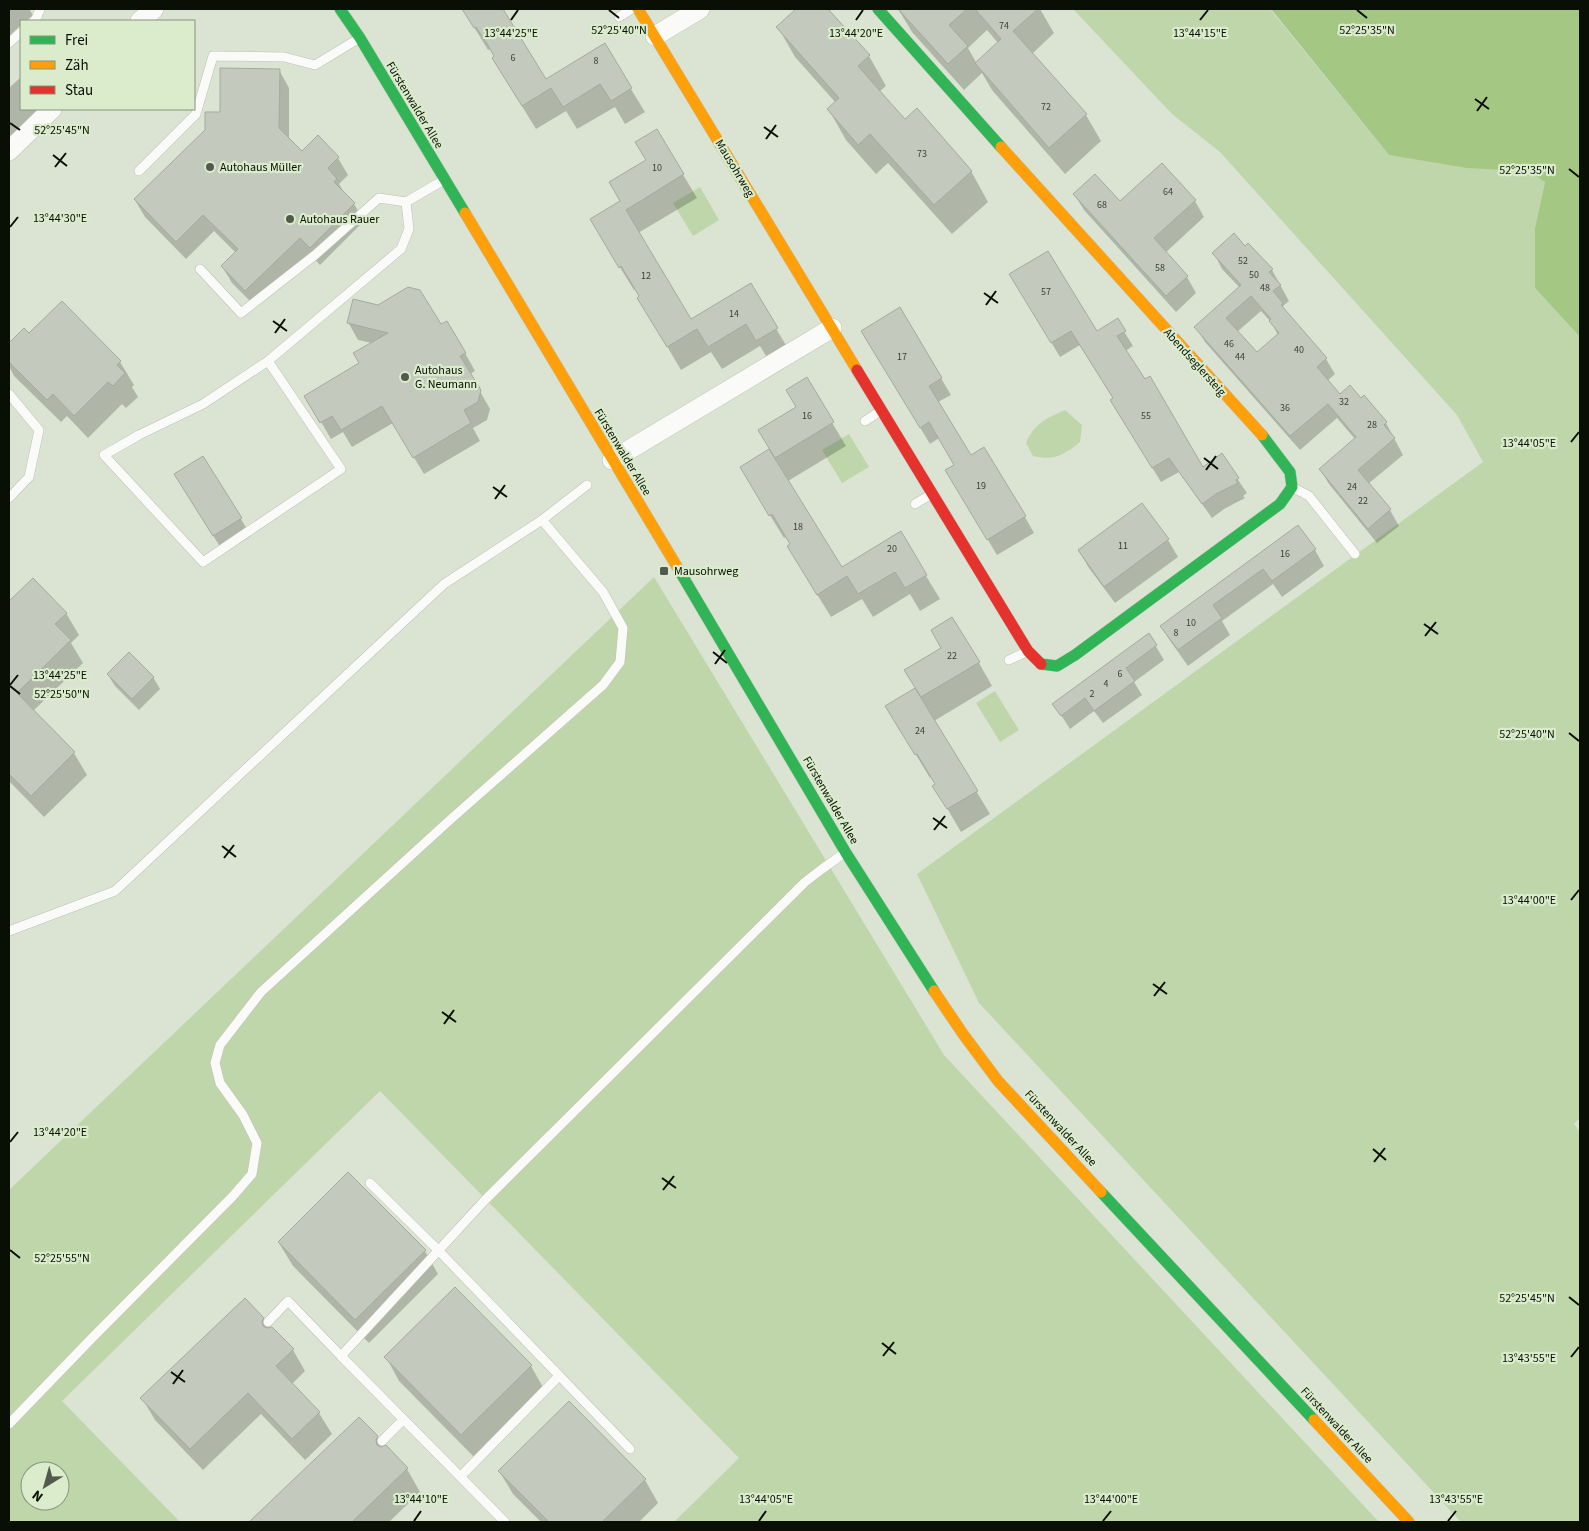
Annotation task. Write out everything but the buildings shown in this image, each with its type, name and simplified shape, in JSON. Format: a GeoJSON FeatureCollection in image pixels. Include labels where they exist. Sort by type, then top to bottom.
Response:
{"type":"FeatureCollection","features":[{"type":"Feature","properties":{"kind":"main road","name":"Fürstenwalder Allee"},"geometry":{"type":"LineString","coordinates":[[340,9],[360,38],[710,622],[846,853],[914,962],[963,1034],[998,1080],[1409,1522]]}},
{"type":"Feature","properties":{"kind":"main road","name":"Mausohrweg"},"geometry":{"type":"LineString","coordinates":[[638,9],[1028,651],[1040,664],[1057,666],[1075,655],[1280,504],[1292,487]]}},
{"type":"Feature","properties":{"kind":"main road","name":"Abendseglersteig"},"geometry":{"type":"LineString","coordinates":[[878,9],[1046,198],[1257,428],[1290,472],[1292,487]]}},
{"type":"Feature","properties":{"kind":"street"},"geometry":{"type":"LineString","coordinates":[[141,20],[154,9]]}},
{"type":"Feature","properties":{"kind":"street"},"geometry":{"type":"LineString","coordinates":[[655,36],[700,9]]}},
{"type":"Feature","properties":{"kind":"street"},"geometry":{"type":"LineString","coordinates":[[9,151],[51,110]]}},
{"type":"Feature","properties":{"kind":"street"},"geometry":{"type":"LineString","coordinates":[[612,460],[832,328]]}},
{"type":"Feature","properties":{"kind":"lane"},"geometry":{"type":"LineString","coordinates":[[619,17],[632,9]]}},
{"type":"Feature","properties":{"kind":"lane"},"geometry":{"type":"LineString","coordinates":[[9,43],[20,33]]}},
{"type":"Feature","properties":{"kind":"lane"},"geometry":{"type":"LineString","coordinates":[[138,171],[196,114],[213,56],[284,57],[315,65],[360,38]]}},
{"type":"Feature","properties":{"kind":"lane"},"geometry":{"type":"LineString","coordinates":[[200,269],[241,313],[315,255],[379,198],[406,202],[444,180]]}},
{"type":"Feature","properties":{"kind":"lane"},"geometry":{"type":"LineString","coordinates":[[268,361],[341,469],[203,562],[104,455],[139,434],[203,404],[268,361],[401,249],[409,229],[406,202]]}},
{"type":"Feature","properties":{"kind":"lane"},"geometry":{"type":"LineString","coordinates":[[9,394],[39,430],[29,478],[9,498]]}},
{"type":"Feature","properties":{"kind":"lane"},"geometry":{"type":"LineString","coordinates":[[865,421],[882,411]]}},
{"type":"Feature","properties":{"kind":"lane"},"geometry":{"type":"LineString","coordinates":[[9,931],[115,891],[444,584],[542,520],[587,485]]}},
{"type":"Feature","properties":{"kind":"lane"},"geometry":{"type":"LineString","coordinates":[[1292,487],[1309,496],[1355,554]]}},
{"type":"Feature","properties":{"kind":"lane"},"geometry":{"type":"LineString","coordinates":[[915,504],[932,494]]}},
{"type":"Feature","properties":{"kind":"lane"},"geometry":{"type":"LineString","coordinates":[[9,1424],[233,1196],[252,1174],[257,1143],[244,1115],[220,1082],[215,1062],[220,1045],[261,992],[603,685],[620,662],[623,628],[603,592],[542,520]]}},
{"type":"Feature","properties":{"kind":"lane"},"geometry":{"type":"LineString","coordinates":[[1009,660],[1028,651]]}},
{"type":"Feature","properties":{"kind":"lane"},"geometry":{"type":"LineString","coordinates":[[341,1356],[486,1199],[806,882],[846,853]]}},
{"type":"Feature","properties":{"kind":"lane"},"geometry":{"type":"LineString","coordinates":[[370,1183],[439,1251],[630,1449]]}},
{"type":"Feature","properties":{"kind":"lane"},"geometry":{"type":"LineString","coordinates":[[268,1322],[288,1301],[403,1420],[506,1522]]}},
{"type":"Feature","properties":{"kind":"lane"},"geometry":{"type":"LineString","coordinates":[[461,1476],[559,1376]]}},
{"type":"Feature","properties":{"kind":"lane"},"geometry":{"type":"LineString","coordinates":[[382,1441],[403,1420]]}},
{"type":"Feature","properties":{"kind":"shaded area"},"geometry":{"type":"Polygon","coordinates":[[[1073,9],[1270,9],[1389,155],[1528,171],[1545,182],[1535,228],[1535,288],[1580,337],[1580,1118],[1574,1124],[1580,1132],[1580,1522],[1461,1522],[979,1003],[917,874],[1483,462],[1457,415],[1220,152],[1172,114],[1073,9]]]}},
{"type":"Feature","properties":{"kind":"shaded area"},"geometry":{"type":"Polygon","coordinates":[[[1271,9],[1580,9],[1580,337],[1535,288],[1535,228],[1545,182],[1528,171],[1467,168],[1389,155],[1271,9]]]}},
{"type":"Feature","properties":{"kind":"shaded area"},"geometry":{"type":"Polygon","coordinates":[[[700,187],[719,220],[693,236],[673,203],[700,187]]]}},
{"type":"Feature","properties":{"kind":"shaded area"},"geometry":{"type":"Polygon","coordinates":[[[1065,410],[1082,425],[1080,442],[1058,456],[1047,458],[1033,456],[1026,443],[1029,436],[1046,419],[1065,410]]]}},
{"type":"Feature","properties":{"kind":"shaded area"},"geometry":{"type":"Polygon","coordinates":[[[849,434],[869,467],[842,483],[822,450],[849,434]]]}},
{"type":"Feature","properties":{"kind":"shaded area"},"geometry":{"type":"Polygon","coordinates":[[[654,577],[944,1055],[1379,1522],[674,1522],[739,1458],[380,1091],[62,1401],[180,1522],[9,1522],[9,1190],[654,577]]]}},
{"type":"Feature","properties":{"kind":"shaded area"},"geometry":{"type":"Polygon","coordinates":[[[995,691],[1019,730],[1000,742],[976,703],[995,691]]]}},
{"type":"Feature","properties":{"kind":"traffic: fast"},"geometry":{"type":"LineString","coordinates":[[340,9],[360,38],[465,213]]}},
{"type":"Feature","properties":{"kind":"traffic: fast"},"geometry":{"type":"LineString","coordinates":[[878,9],[1001,147]]}},
{"type":"Feature","properties":{"kind":"traffic: fast"},"geometry":{"type":"LineString","coordinates":[[1041,664],[1057,666],[1075,655],[1280,504],[1292,487],[1290,472],[1262,435]]}},
{"type":"Feature","properties":{"kind":"traffic: fast"},"geometry":{"type":"LineString","coordinates":[[679,570],[846,853],[934,991]]}},
{"type":"Feature","properties":{"kind":"traffic: fast"},"geometry":{"type":"LineString","coordinates":[[1101,1192],[1314,1420]]}},
{"type":"Feature","properties":{"kind":"traffic: slow"},"geometry":{"type":"LineString","coordinates":[[638,9],[857,370]]}},
{"type":"Feature","properties":{"kind":"traffic: slow"},"geometry":{"type":"LineString","coordinates":[[1001,147],[1262,435]]}},
{"type":"Feature","properties":{"kind":"traffic: slow"},"geometry":{"type":"LineString","coordinates":[[465,213],[679,570]]}},
{"type":"Feature","properties":{"kind":"traffic: slow"},"geometry":{"type":"LineString","coordinates":[[934,991],[998,1081],[1101,1192]]}},
{"type":"Feature","properties":{"kind":"traffic: slow"},"geometry":{"type":"LineString","coordinates":[[1314,1420],[1409,1522]]}},
{"type":"Feature","properties":{"kind":"traffic: jam"},"geometry":{"type":"LineString","coordinates":[[857,370],[1028,651],[1041,664]]}},
{"type":"Feature","properties":{"kind":"place","name":"Autohaus Müller"},"geometry":{"type":"Point","coordinates":[210,167]}},
{"type":"Feature","properties":{"kind":"place","name":"Autohaus Rauer"},"geometry":{"type":"Point","coordinates":[290,219]}},
{"type":"Feature","properties":{"kind":"place","name":"Autohaus G. Neumann"},"geometry":{"type":"Point","coordinates":[405,377]}},
{"type":"Feature","properties":{"kind":"place","name":"Mausohrweg"},"geometry":{"type":"Point","coordinates":[664,571]}}]}
